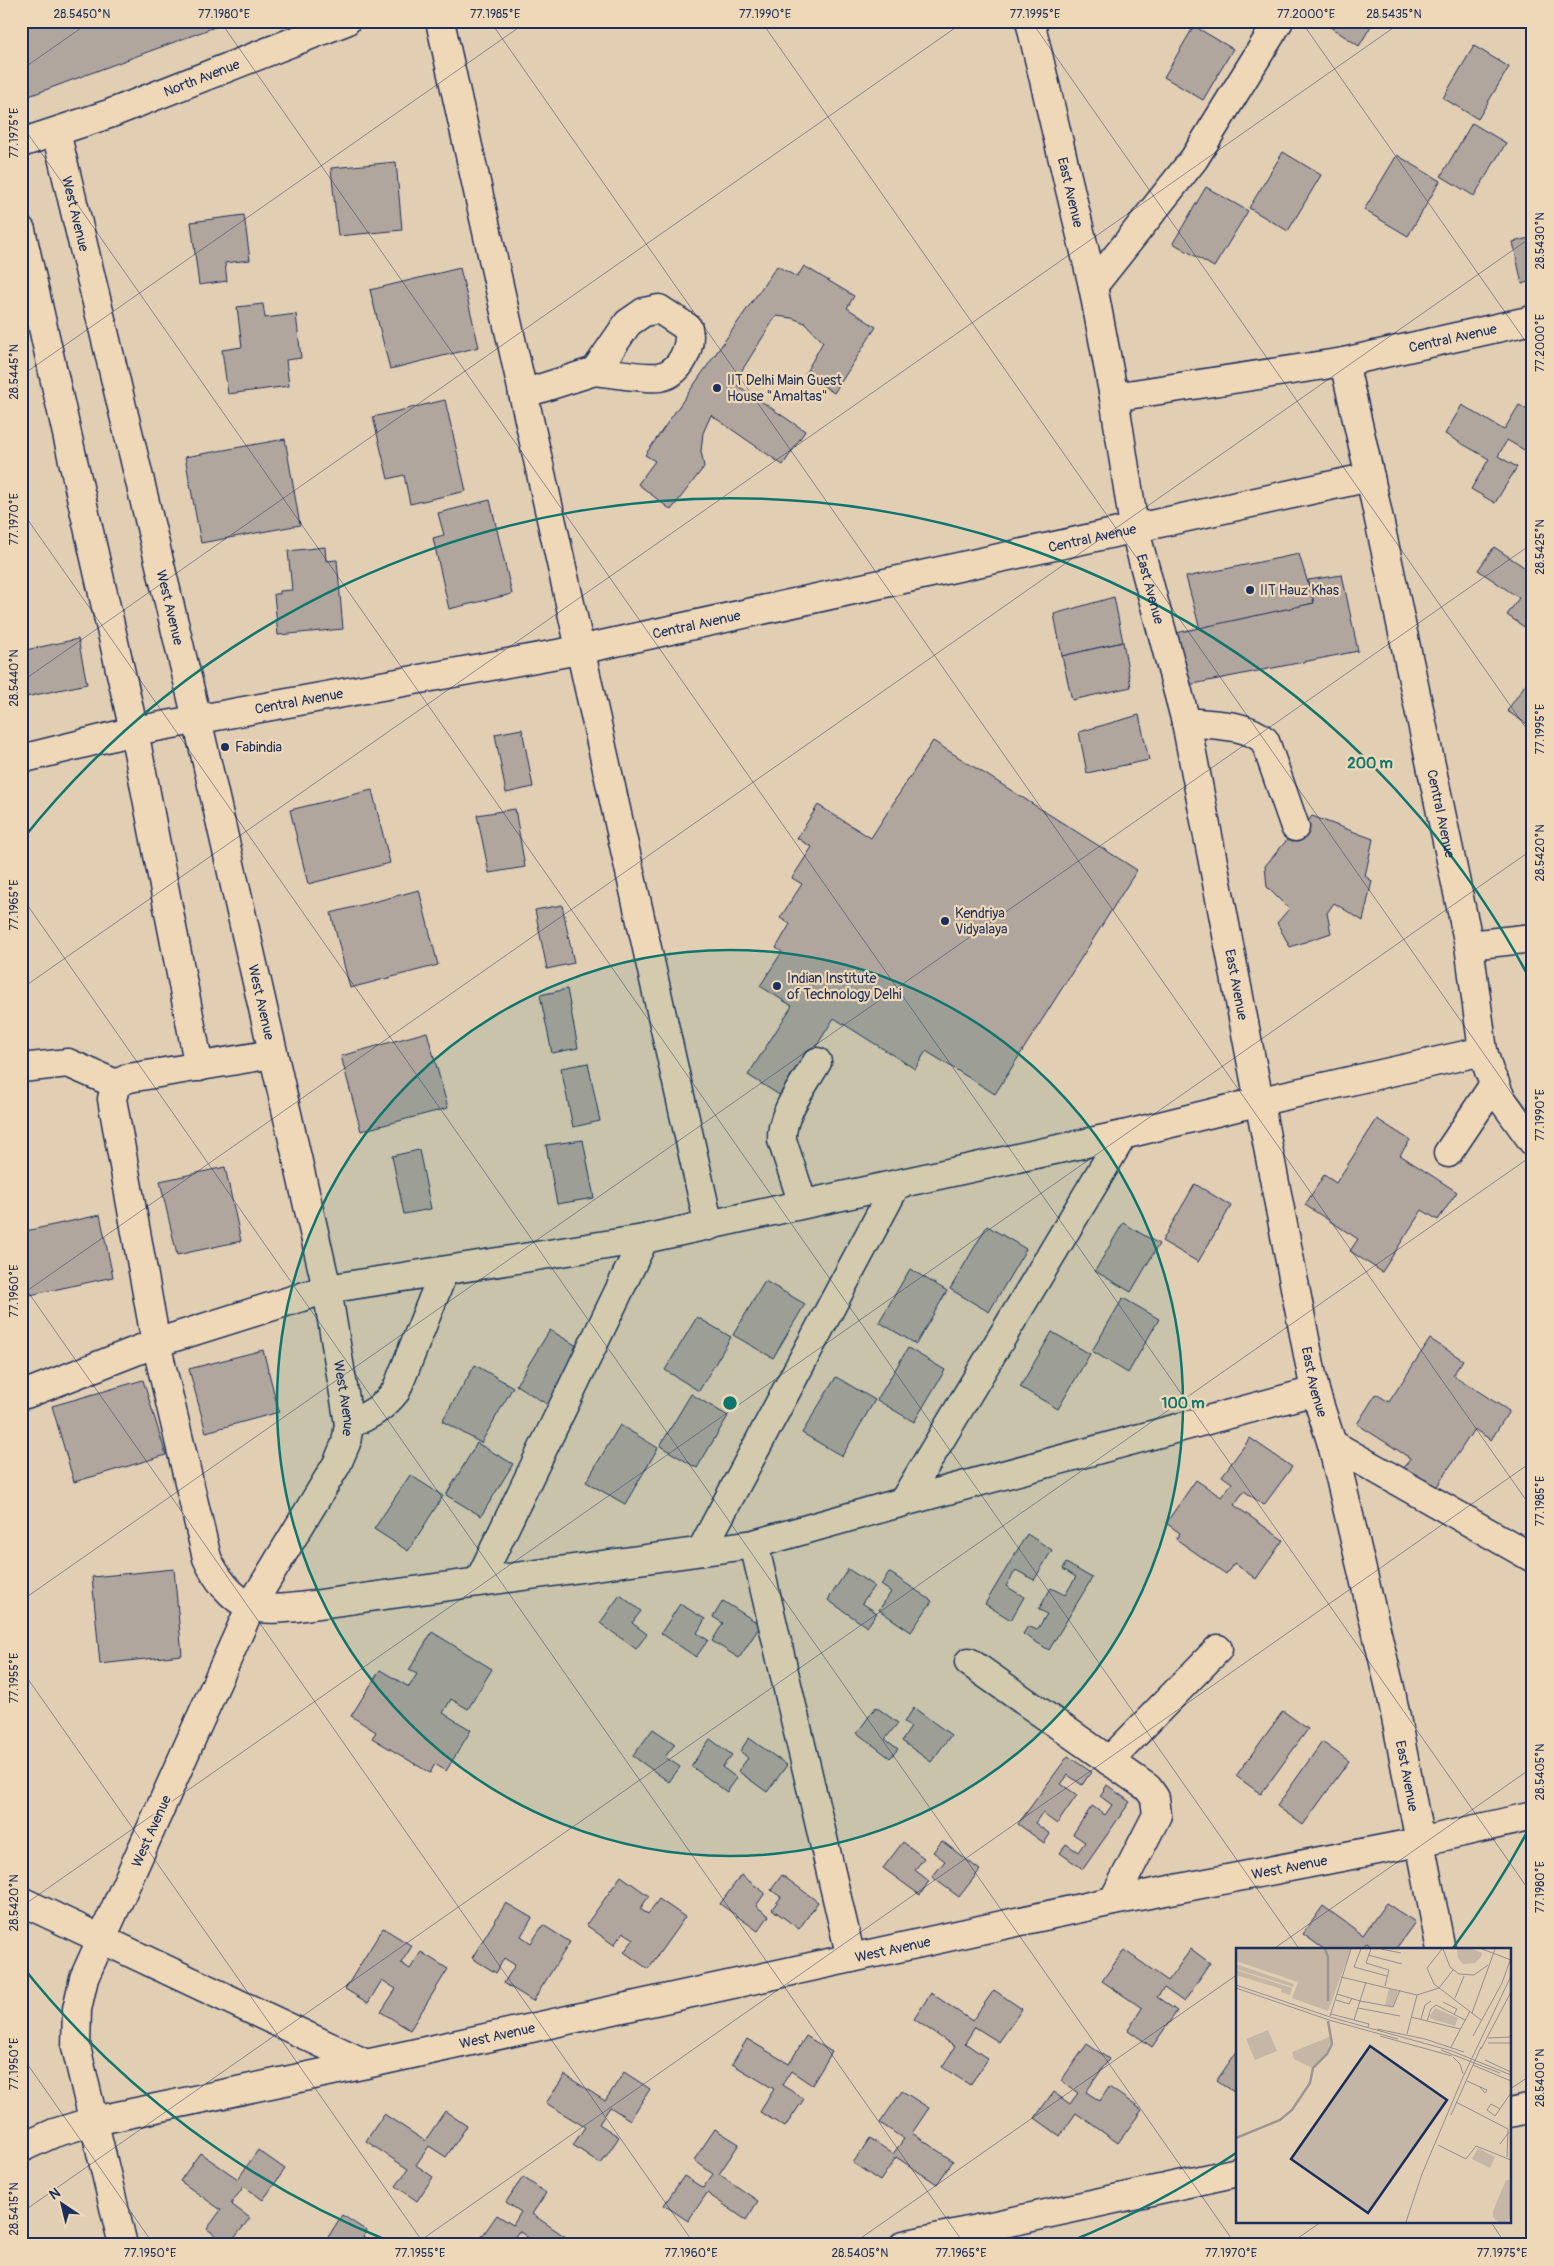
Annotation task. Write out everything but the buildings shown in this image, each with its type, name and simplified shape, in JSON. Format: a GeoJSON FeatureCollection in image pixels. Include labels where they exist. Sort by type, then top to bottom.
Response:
{"type":"FeatureCollection","features":[{"type":"Feature","properties":{"kind":"street","name":"North Avenue"},"geometry":{"type":"LineString","coordinates":[[21,143],[56,132],[346,21]]}},
{"type":"Feature","properties":{"kind":"street"},"geometry":{"type":"LineString","coordinates":[[440,21],[709,1226]]}},
{"type":"Feature","properties":{"kind":"street","name":"East Avenue"},"geometry":{"type":"LineString","coordinates":[[1030,21],[1093,286],[1114,397],[1134,527],[1186,722],[1315,1391],[1332,1444],[1391,1692],[1441,1948]]}},
{"type":"Feature","properties":{"kind":"street"},"geometry":{"type":"LineString","coordinates":[[1093,286],[1194,159],[1278,21]]}},
{"type":"Feature","properties":{"kind":"street","name":"West Avenue"},"geometry":{"type":"LineString","coordinates":[[56,132],[197,719],[327,1289],[349,1424],[346,1442],[337,1464],[251,1606],[102,1938],[80,1992],[76,2047],[94,2121],[366,2064],[1113,1900],[1419,1842],[1533,1816]]}},
{"type":"Feature","properties":{"kind":"street"},"geometry":{"type":"LineString","coordinates":[[21,230],[134,731],[199,1067]]}},
{"type":"Feature","properties":{"kind":"street","name":"Central Avenue"},"geometry":{"type":"LineString","coordinates":[[1114,397],[1344,362],[1533,320]]}},
{"type":"Feature","properties":{"kind":"street","name":"Central Avenue"},"geometry":{"type":"LineString","coordinates":[[1344,362],[1469,945],[1483,1050],[1502,1098],[1533,1142]]}},
{"type":"Feature","properties":{"kind":"street"},"geometry":{"type":"LineString","coordinates":[[523,394],[595,371]]}},
{"type":"Feature","properties":{"kind":"street","name":"Central Avenue"},"geometry":{"type":"LineString","coordinates":[[21,759],[134,731],[579,650],[1134,527],[1370,477]]}},
{"type":"Feature","properties":{"kind":"street"},"geometry":{"type":"LineString","coordinates":[[1186,722],[1242,728],[1258,735],[1265,742],[1295,826]]}},
{"type":"Feature","properties":{"kind":"street"},"geometry":{"type":"LineString","coordinates":[[1469,945],[1533,938]]}},
{"type":"Feature","properties":{"kind":"street"},"geometry":{"type":"LineString","coordinates":[[26,1394],[156,1343],[327,1289],[644,1239],[709,1226],[1123,1135],[1483,1050]]}},
{"type":"Feature","properties":{"kind":"street"},"geometry":{"type":"LineString","coordinates":[[21,1068],[68,1063],[116,1084],[129,1078],[273,1054]]}},
{"type":"Feature","properties":{"kind":"street"},"geometry":{"type":"LineString","coordinates":[[803,1204],[781,1132],[784,1119],[818,1062]]}},
{"type":"Feature","properties":{"kind":"street"},"geometry":{"type":"LineString","coordinates":[[1448,1153],[1495,1083]]}},
{"type":"Feature","properties":{"kind":"street"},"geometry":{"type":"LineString","coordinates":[[116,1084],[112,1099],[118,1140],[156,1343],[207,1558],[216,1577],[228,1590],[251,1606],[278,1608],[298,1606],[754,1544],[1315,1391]]}},
{"type":"Feature","properties":{"kind":"street"},"geometry":{"type":"LineString","coordinates":[[903,1502],[1123,1135]]}},
{"type":"Feature","properties":{"kind":"street"},"geometry":{"type":"LineString","coordinates":[[701,1551],[896,1185]]}},
{"type":"Feature","properties":{"kind":"street"},"geometry":{"type":"LineString","coordinates":[[480,1581],[644,1239]]}},
{"type":"Feature","properties":{"kind":"street"},"geometry":{"type":"LineString","coordinates":[[349,1424],[372,1414],[386,1404],[396,1391],[444,1271]]}},
{"type":"Feature","properties":{"kind":"street"},"geometry":{"type":"LineString","coordinates":[[1332,1444],[1533,1558]]}},
{"type":"Feature","properties":{"kind":"street"},"geometry":{"type":"LineString","coordinates":[[754,1544],[851,1958]]}},
{"type":"Feature","properties":{"kind":"street"},"geometry":{"type":"LineString","coordinates":[[1109,1761],[1218,1648]]}},
{"type":"Feature","properties":{"kind":"street"},"geometry":{"type":"LineString","coordinates":[[969,1662],[1148,1788],[1155,1798],[1157,1815],[1113,1900]]}},
{"type":"Feature","properties":{"kind":"street"},"geometry":{"type":"LineString","coordinates":[[21,1901],[366,2064]]}},
{"type":"Feature","properties":{"kind":"street"},"geometry":{"type":"LineString","coordinates":[[1512,2113],[1533,2108]]}},
{"type":"Feature","properties":{"kind":"street"},"geometry":{"type":"LineString","coordinates":[[21,2148],[54,2133],[94,2121],[123,2245]]}},
{"type":"Feature","properties":{"kind":"street"},"geometry":{"type":"LineString","coordinates":[[904,2245],[1236,2172]]}},
{"type":"Feature","properties":{"kind":"place","name":"IIT Delhi Main Guest House \"Amaltas\""},"geometry":{"type":"Point","coordinates":[717,388]}},
{"type":"Feature","properties":{"kind":"place","name":"IIT Hauz Khas"},"geometry":{"type":"Point","coordinates":[1250,590]}},
{"type":"Feature","properties":{"kind":"place","name":"Fabindia"},"geometry":{"type":"Point","coordinates":[225,747]}},
{"type":"Feature","properties":{"kind":"place","name":"Kendriya Vidyalaya"},"geometry":{"type":"Point","coordinates":[945,921]}},
{"type":"Feature","properties":{"kind":"place","name":"Indian Institute of Technology Delhi"},"geometry":{"type":"Point","coordinates":[777,986]}}]}
